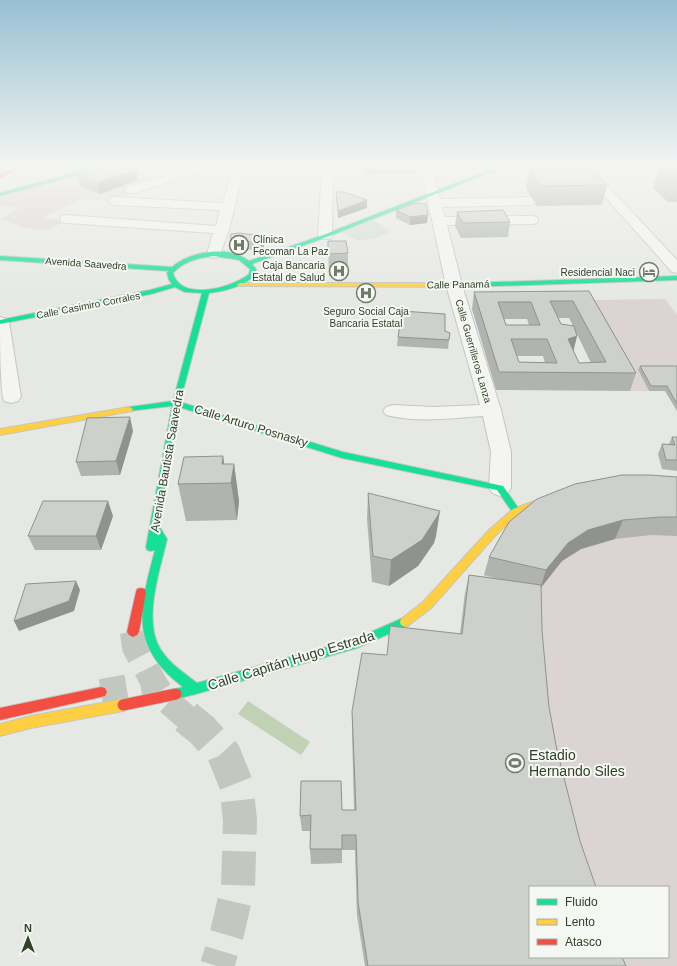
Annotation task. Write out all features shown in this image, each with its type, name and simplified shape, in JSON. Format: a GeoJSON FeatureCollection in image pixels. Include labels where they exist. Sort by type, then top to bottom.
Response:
{"type":"FeatureCollection","features":[{"type":"Feature","properties":{"kind":"main road"},"geometry":{"type":"LineString","coordinates":[[249,263],[399,210]]}},
{"type":"Feature","properties":{"kind":"main road"},"geometry":{"type":"LineString","coordinates":[[176,285],[170,278],[172,269],[188,259],[214,254],[236,256],[249,263],[253,268],[252,275],[240,285]]}},
{"type":"Feature","properties":{"kind":"main road","name":"Avenida Saavedra"},"geometry":{"type":"LineString","coordinates":[[0,258],[172,269]]}},
{"type":"Feature","properties":{"kind":"main road","name":"Calle Panamá"},"geometry":{"type":"LineString","coordinates":[[176,285],[188,290],[206,292],[226,290],[240,285],[454,284],[677,278]]}},
{"type":"Feature","properties":{"kind":"main road","name":"Calle Casimiro Corrales"},"geometry":{"type":"LineString","coordinates":[[1,322],[151,292],[176,285]]}},
{"type":"Feature","properties":{"kind":"main road","name":"Avenida Bautista Saavedra"},"geometry":{"type":"LineString","coordinates":[[133,632],[155,527],[176,404],[206,292]]}},
{"type":"Feature","properties":{"kind":"main road","name":"Calle Arturo Posnasky"},"geometry":{"type":"LineString","coordinates":[[0,432],[159,404],[176,404],[215,414],[342,455],[500,488]]}},
{"type":"Feature","properties":{"kind":"main road"},"geometry":{"type":"LineString","coordinates":[[500,488],[516,511]]}},
{"type":"Feature","properties":{"kind":"main road","name":"Calle Capitán Hugo Estrada"},"geometry":{"type":"LineString","coordinates":[[0,730],[31,722],[176,694],[357,643],[402,623],[427,605],[492,533],[516,511],[566,492]]}},
{"type":"Feature","properties":{"kind":"main road"},"geometry":{"type":"LineString","coordinates":[[155,527],[162,540],[150,600],[148,633],[155,649],[165,662],[196,689]]}},
{"type":"Feature","properties":{"kind":"main road"},"geometry":{"type":"LineString","coordinates":[[0,714],[101,692]]}},
{"type":"Feature","properties":{"kind":"street"},"geometry":{"type":"LineString","coordinates":[[214,254],[227,210]]}},
{"type":"Feature","properties":{"kind":"street"},"geometry":{"type":"LineString","coordinates":[[325,236],[326,210]]}},
{"type":"Feature","properties":{"kind":"street","name":"Calle Guerrilleros Lanza"},"geometry":{"type":"LineString","coordinates":[[436,210],[454,284],[491,410],[501,452],[500,488]]}},
{"type":"Feature","properties":{"kind":"street"},"geometry":{"type":"LineString","coordinates":[[624,210],[677,269]]}},
{"type":"Feature","properties":{"kind":"street"},"geometry":{"type":"LineString","coordinates":[[66,219],[222,230]]}},
{"type":"Feature","properties":{"kind":"street"},"geometry":{"type":"LineString","coordinates":[[438,221],[532,220]]}},
{"type":"Feature","properties":{"kind":"street"},"geometry":{"type":"LineString","coordinates":[[654,242],[669,242]]}},
{"type":"Feature","properties":{"kind":"street"},"geometry":{"type":"LineString","coordinates":[[1,322],[12,397]]}},
{"type":"Feature","properties":{"kind":"street"},"geometry":{"type":"LineString","coordinates":[[393,411],[434,413],[491,410]]}},
{"type":"Feature","properties":{"kind":"shaded area"},"geometry":{"type":"Polygon","coordinates":[[[16,210],[58,210],[46,216],[46,218],[64,221],[48,229],[40,230],[0,219],[16,210]]]}},
{"type":"Feature","properties":{"kind":"shaded area"},"geometry":{"type":"Polygon","coordinates":[[[374,220],[391,232],[375,238],[359,241],[341,232],[374,220]]]}},
{"type":"Feature","properties":{"kind":"shaded area"},"geometry":{"type":"Polygon","coordinates":[[[665,299],[677,315],[677,371],[638,371],[649,391],[630,391],[584,307],[591,300],[665,299]]]}},
{"type":"Feature","properties":{"kind":"shaded area","name":"Estadio Hernando Siles"},"geometry":{"type":"Polygon","coordinates":[[[677,497],[677,966],[365,966],[357,915],[355,850],[342,850],[342,863],[311,864],[312,831],[302,831],[342,825],[355,825],[352,728],[386,673],[388,644],[458,652],[465,593],[480,596],[484,575],[504,541],[677,497]]]}},
{"type":"Feature","properties":{"kind":"shaded area"},"geometry":{"type":"Polygon","coordinates":[[[248,701],[310,742],[301,755],[238,714],[248,701]]]}},
{"type":"Feature","properties":{"kind":"building"},"geometry":{"type":"Polygon","coordinates":[[[396,210],[427,210],[428,215],[410,217],[396,210]]]}},
{"type":"Feature","properties":{"kind":"building"},"geometry":{"type":"Polygon","coordinates":[[[503,210],[510,222],[463,223],[457,212],[503,210]]]}},
{"type":"Feature","properties":{"kind":"building"},"geometry":{"type":"Polygon","coordinates":[[[239,233],[262,236],[259,238],[264,240],[254,244],[251,242],[230,238],[231,234],[239,233]]]}},
{"type":"Feature","properties":{"kind":"building"},"geometry":{"type":"Polygon","coordinates":[[[328,241],[346,241],[348,253],[328,254],[328,241]]]}},
{"type":"Feature","properties":{"kind":"building"},"geometry":{"type":"Polygon","coordinates":[[[589,291],[636,373],[499,372],[474,292],[589,291]],[[550,301],[561,324],[574,326],[577,336],[568,339],[579,363],[606,362],[573,301],[550,301]],[[498,302],[506,325],[540,325],[531,302],[498,302]],[[511,339],[519,362],[557,363],[547,339],[511,339]]]}},
{"type":"Feature","properties":{"kind":"building"},"geometry":{"type":"Polygon","coordinates":[[[402,311],[445,314],[445,331],[450,333],[449,340],[398,337],[402,311]]]}},
{"type":"Feature","properties":{"kind":"building"},"geometry":{"type":"Polygon","coordinates":[[[640,366],[677,366],[677,404],[667,386],[651,386],[640,366]]]}},
{"type":"Feature","properties":{"kind":"building"},"geometry":{"type":"Polygon","coordinates":[[[130,417],[116,461],[76,462],[87,418],[130,417]]]}},
{"type":"Feature","properties":{"kind":"building"},"geometry":{"type":"Polygon","coordinates":[[[672,437],[677,437],[677,460],[666,460],[662,444],[675,445],[672,437]]]}},
{"type":"Feature","properties":{"kind":"building"},"geometry":{"type":"Polygon","coordinates":[[[223,456],[222,464],[234,464],[231,483],[178,484],[184,457],[223,456]]]}},
{"type":"Feature","properties":{"kind":"building"},"geometry":{"type":"Polygon","coordinates":[[[622,475],[677,477],[677,517],[623,520],[588,530],[568,543],[546,570],[489,557],[509,522],[537,499],[575,484],[622,475]]]}},
{"type":"Feature","properties":{"kind":"building"},"geometry":{"type":"Polygon","coordinates":[[[368,493],[440,511],[422,540],[391,560],[373,556],[368,493]]]}},
{"type":"Feature","properties":{"kind":"building"},"geometry":{"type":"Polygon","coordinates":[[[43,501],[108,501],[96,536],[28,536],[43,501]]]}},
{"type":"Feature","properties":{"kind":"building"},"geometry":{"type":"Polygon","coordinates":[[[469,575],[541,585],[542,631],[549,707],[557,750],[580,841],[596,886],[529,886],[529,958],[622,958],[626,966],[368,966],[358,902],[356,835],[342,835],[342,849],[310,849],[311,815],[300,816],[301,781],[341,781],[342,810],[356,810],[352,711],[362,653],[387,655],[390,626],[462,634],[469,575]]]}},
{"type":"Feature","properties":{"kind":"building"},"geometry":{"type":"Polygon","coordinates":[[[76,581],[69,601],[14,621],[26,584],[76,581]]]}},
{"type":"Feature","properties":{"kind":"tunnel"},"geometry":{"type":"LineString","coordinates":[[133,632],[135,647],[154,683]]}},
{"type":"Feature","properties":{"kind":"tunnel"},"geometry":{"type":"LineString","coordinates":[[101,692],[154,683]]}},
{"type":"Feature","properties":{"kind":"tunnel"},"geometry":{"type":"LineString","coordinates":[[154,683],[163,697],[187,718]]}},
{"type":"Feature","properties":{"kind":"tunnel"},"geometry":{"type":"LineString","coordinates":[[186,717],[202,730],[224,754],[236,784],[240,820],[238,886],[227,933],[217,966]]}},
{"type":"Feature","properties":{"kind":"traffic: fast"},"geometry":{"type":"LineString","coordinates":[[249,263],[391,210]]}},
{"type":"Feature","properties":{"kind":"traffic: fast"},"geometry":{"type":"LineString","coordinates":[[214,254],[231,255],[241,258],[253,269],[252,275],[236,285],[202,292],[185,290],[178,287],[172,281],[170,273],[179,264],[196,257],[214,254]]}},
{"type":"Feature","properties":{"kind":"traffic: fast"},"geometry":{"type":"LineString","coordinates":[[0,258],[173,269]]}},
{"type":"Feature","properties":{"kind":"traffic: fast"},"geometry":{"type":"LineString","coordinates":[[468,285],[677,278]]}},
{"type":"Feature","properties":{"kind":"traffic: fast"},"geometry":{"type":"LineString","coordinates":[[0,322],[151,292],[176,285]]}},
{"type":"Feature","properties":{"kind":"traffic: fast"},"geometry":{"type":"LineString","coordinates":[[151,547],[176,403],[206,292]]}},
{"type":"Feature","properties":{"kind":"traffic: fast"},"geometry":{"type":"LineString","coordinates":[[129,409],[176,403],[342,455],[500,488],[516,511]]}},
{"type":"Feature","properties":{"kind":"traffic: fast"},"geometry":{"type":"LineString","coordinates":[[155,527],[162,539],[149,594],[149,635],[154,648],[162,660],[173,671],[196,689]]}},
{"type":"Feature","properties":{"kind":"traffic: fast"},"geometry":{"type":"LineString","coordinates":[[176,694],[357,643],[405,622]]}},
{"type":"Feature","properties":{"kind":"traffic: slow"},"geometry":{"type":"LineString","coordinates":[[240,285],[468,285]]}},
{"type":"Feature","properties":{"kind":"traffic: slow"},"geometry":{"type":"LineString","coordinates":[[0,432],[129,409]]}},
{"type":"Feature","properties":{"kind":"traffic: slow"},"geometry":{"type":"LineString","coordinates":[[405,622],[427,605],[492,533],[516,511],[556,496]]}},
{"type":"Feature","properties":{"kind":"traffic: slow"},"geometry":{"type":"LineString","coordinates":[[0,730],[31,722],[123,705]]}},
{"type":"Feature","properties":{"kind":"traffic: jam"},"geometry":{"type":"LineString","coordinates":[[133,632],[141,592]]}},
{"type":"Feature","properties":{"kind":"traffic: jam"},"geometry":{"type":"LineString","coordinates":[[0,714],[101,692]]}},
{"type":"Feature","properties":{"kind":"traffic: jam"},"geometry":{"type":"LineString","coordinates":[[123,705],[176,694]]}},
{"type":"Feature","properties":{"kind":"place","name":"Clínica Fecoman La Paz"},"geometry":{"type":"Point","coordinates":[239,245]}},
{"type":"Feature","properties":{"kind":"place","name":"Caja Bancaria Estatal de Salud"},"geometry":{"type":"Point","coordinates":[339,271]}},
{"type":"Feature","properties":{"kind":"place","name":"Residencial Naci"},"geometry":{"type":"Point","coordinates":[649,272]}},
{"type":"Feature","properties":{"kind":"place","name":"Seguro Social Caja Bancaria Estatal"},"geometry":{"type":"Point","coordinates":[366,293]}},
{"type":"Feature","properties":{"kind":"place","name":"Estadio Hernando Siles"},"geometry":{"type":"Point","coordinates":[515,763]}}]}
